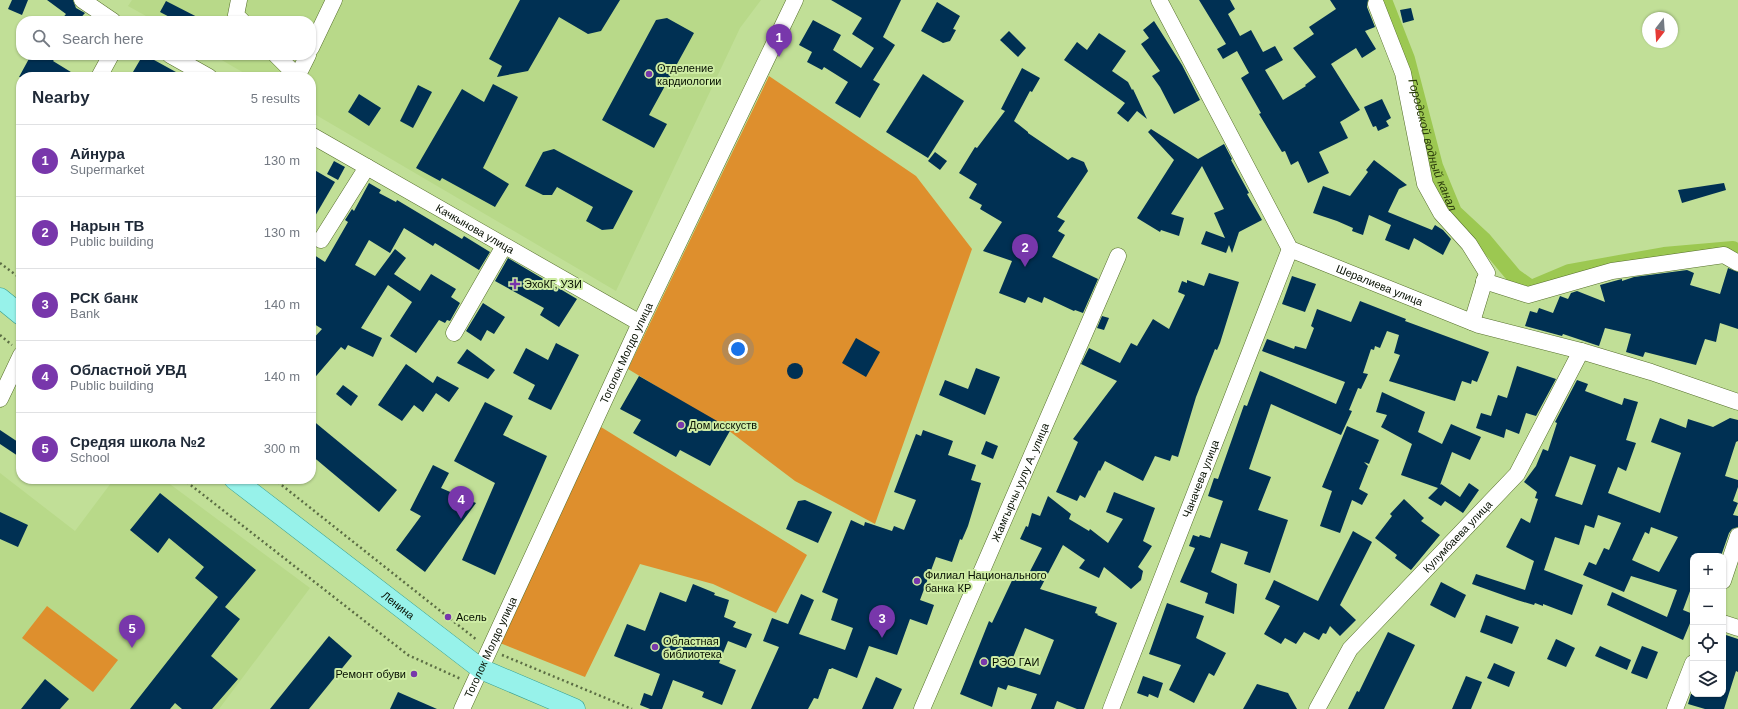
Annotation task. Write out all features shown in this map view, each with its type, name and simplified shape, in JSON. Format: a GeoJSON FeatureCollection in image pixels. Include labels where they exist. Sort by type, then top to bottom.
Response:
{"type":"FeatureCollection","features":[{"type":"Feature","properties":{"kind":"main road"},"geometry":{"type":"LineString","coordinates":[[0,298],[16,311]]}},
{"type":"Feature","properties":{"kind":"main road","name":"Ленина"},"geometry":{"type":"LineString","coordinates":[[240,484],[477,677],[575,709]]}},
{"type":"Feature","properties":{"kind":"street"},"geometry":{"type":"LineString","coordinates":[[82,0],[106,16]]}},
{"type":"Feature","properties":{"kind":"street"},"geometry":{"type":"LineString","coordinates":[[237,16],[239,0]]}},
{"type":"Feature","properties":{"kind":"street"},"geometry":{"type":"LineString","coordinates":[[316,38],[334,0]]}},
{"type":"Feature","properties":{"kind":"street","name":"Тоголок Молдо улица"},"geometry":{"type":"LineString","coordinates":[[462,709],[640,323],[795,0]]}},
{"type":"Feature","properties":{"kind":"street"},"geometry":{"type":"LineString","coordinates":[[1159,0],[1290,249]]}},
{"type":"Feature","properties":{"kind":"street"},"geometry":{"type":"LineString","coordinates":[[1376,4],[1403,73],[1425,184],[1441,213],[1469,244],[1487,273],[1472,322]]}},
{"type":"Feature","properties":{"kind":"street"},"geometry":{"type":"LineString","coordinates":[[102,72],[108,60]]}},
{"type":"Feature","properties":{"kind":"street"},"geometry":{"type":"LineString","coordinates":[[179,60],[200,72]]}},
{"type":"Feature","properties":{"kind":"street"},"geometry":{"type":"LineString","coordinates":[[281,60],[292,72]]}},
{"type":"Feature","properties":{"kind":"street"},"geometry":{"type":"LineString","coordinates":[[300,72],[306,60]]}},
{"type":"Feature","properties":{"kind":"street","name":"Качкынова улица"},"geometry":{"type":"LineString","coordinates":[[316,138],[640,323]]}},
{"type":"Feature","properties":{"kind":"street"},"geometry":{"type":"LineString","coordinates":[[321,240],[367,167]]}},
{"type":"Feature","properties":{"kind":"street"},"geometry":{"type":"LineString","coordinates":[[454,333],[504,246]]}},
{"type":"Feature","properties":{"kind":"street","name":"Шералиева улица"},"geometry":{"type":"LineString","coordinates":[[1290,249],[1472,322],[1651,372],[1738,402]]}},
{"type":"Feature","properties":{"kind":"street","name":"Чаначева улица"},"geometry":{"type":"LineString","coordinates":[[1111,709],[1290,249]]}},
{"type":"Feature","properties":{"kind":"street"},"geometry":{"type":"LineString","coordinates":[[1484,281],[1528,295],[1612,271],[1724,255],[1738,263]]}},
{"type":"Feature","properties":{"kind":"street","name":"Жамгырчы уулу А. улица"},"geometry":{"type":"LineString","coordinates":[[922,709],[1118,256]]}},
{"type":"Feature","properties":{"kind":"street","name":"Кулумбаева улица"},"geometry":{"type":"LineString","coordinates":[[1317,709],[1350,649],[1517,474],[1581,352]]}},
{"type":"Feature","properties":{"kind":"street"},"geometry":{"type":"LineString","coordinates":[[0,399],[16,365]]}},
{"type":"Feature","properties":{"kind":"street"},"geometry":{"type":"LineString","coordinates":[[1726,572],[1738,536]]}},
{"type":"Feature","properties":{"kind":"street"},"geometry":{"type":"LineString","coordinates":[[1726,624],[1738,628]]}},
{"type":"Feature","properties":{"kind":"street"},"geometry":{"type":"LineString","coordinates":[[1675,709],[1690,671]]}},
{"type":"Feature","properties":{"kind":"path"},"geometry":{"type":"LineString","coordinates":[[0,263],[16,275]]}},
{"type":"Feature","properties":{"kind":"path"},"geometry":{"type":"LineString","coordinates":[[189,484],[408,655],[477,677]]}},
{"type":"Feature","properties":{"kind":"path"},"geometry":{"type":"LineString","coordinates":[[280,484],[489,650],[632,709]]}},
{"type":"Feature","properties":{"kind":"shaded area"},"geometry":{"type":"Polygon","coordinates":[[[132,0],[761,0],[740,28],[616,291],[316,115],[316,72],[242,72],[222,60],[316,60],[316,16],[146,16],[128,6],[132,0]]]}},
{"type":"Feature","properties":{"kind":"shaded area"},"geometry":{"type":"Polygon","coordinates":[[[769,76],[916,176],[972,249],[875,524],[795,481],[724,427],[628,369],[769,76]]]}},
{"type":"Feature","properties":{"kind":"shaded area"},"geometry":{"type":"Polygon","coordinates":[[[601,427],[807,555],[776,613],[713,584],[640,564],[585,677],[500,643],[601,427]]]}},
{"type":"Feature","properties":{"kind":"shaded area"},"geometry":{"type":"Polygon","coordinates":[[[0,473],[75,531],[110,484],[170,484],[310,588],[219,709],[0,709],[0,473]]]}},
{"type":"Feature","properties":{"kind":"shaded area"},"geometry":{"type":"Polygon","coordinates":[[[47,606],[118,660],[93,692],[22,638],[47,606]]]}},
{"type":"Feature","properties":{"kind":"building"},"geometry":{"type":"Polygon","coordinates":[[[12,0],[28,0],[22,15],[8,9],[12,0]]]}},
{"type":"Feature","properties":{"kind":"building"},"geometry":{"type":"Polygon","coordinates":[[[47,0],[73,0],[76,8],[85,13],[82,16],[64,16],[66,14],[47,0]]]}},
{"type":"Feature","properties":{"kind":"building"},"geometry":{"type":"Polygon","coordinates":[[[520,0],[620,0],[601,31],[588,34],[559,17],[528,71],[497,77],[502,66],[489,59],[520,0]]]}},
{"type":"Feature","properties":{"kind":"building"},"geometry":{"type":"Polygon","coordinates":[[[831,0],[901,0],[883,37],[895,45],[873,80],[880,84],[860,118],[835,103],[848,82],[824,67],[822,70],[807,62],[812,52],[799,45],[813,20],[841,35],[833,50],[861,68],[874,48],[852,34],[862,18],[831,0]]]}},
{"type":"Feature","properties":{"kind":"building"},"geometry":{"type":"Polygon","coordinates":[[[1199,0],[1230,0],[1235,9],[1228,14],[1240,36],[1251,30],[1263,52],[1275,46],[1283,60],[1265,70],[1283,100],[1306,86],[1305,85],[1316,77],[1293,48],[1314,34],[1309,27],[1336,9],[1330,0],[1368,0],[1367,7],[1375,27],[1365,31],[1376,49],[1362,58],[1356,48],[1331,64],[1360,110],[1340,122],[1348,138],[1319,152],[1329,173],[1308,183],[1298,161],[1291,165],[1285,151],[1282,152],[1259,114],[1261,113],[1241,78],[1249,73],[1237,51],[1223,59],[1217,49],[1226,44],[1199,0]]]}},
{"type":"Feature","properties":{"kind":"building"},"geometry":{"type":"Polygon","coordinates":[[[166,1],[195,16],[168,16],[160,12],[166,1]]]}},
{"type":"Feature","properties":{"kind":"building"},"geometry":{"type":"Polygon","coordinates":[[[937,2],[960,16],[953,29],[956,30],[950,41],[943,43],[921,31],[937,2]]]}},
{"type":"Feature","properties":{"kind":"building"},"geometry":{"type":"Polygon","coordinates":[[[1411,8],[1414,20],[1403,23],[1400,10],[1411,8]]]}},
{"type":"Feature","properties":{"kind":"building","name":"Отделение кардиологии"},"geometry":{"type":"Polygon","coordinates":[[[667,18],[694,33],[649,115],[667,124],[654,148],[602,120],[656,20],[667,18]]]}},
{"type":"Feature","properties":{"kind":"building"},"geometry":{"type":"Polygon","coordinates":[[[1154,21],[1182,65],[1200,100],[1174,114],[1160,87],[1152,76],[1160,71],[1141,44],[1149,38],[1143,30],[1154,21]]]}},
{"type":"Feature","properties":{"kind":"building"},"geometry":{"type":"Polygon","coordinates":[[[1009,31],[1026,48],[1018,57],[1000,40],[1009,31]]]}},
{"type":"Feature","properties":{"kind":"building"},"geometry":{"type":"Polygon","coordinates":[[[1099,33],[1126,51],[1112,71],[1128,82],[1132,90],[1133,89],[1147,119],[1137,111],[1128,122],[1117,113],[1125,103],[1064,60],[1077,42],[1087,50],[1099,33]]]}},
{"type":"Feature","properties":{"kind":"building"},"geometry":{"type":"Polygon","coordinates":[[[28,60],[54,60],[53,61],[71,72],[22,72],[28,60]]]}},
{"type":"Feature","properties":{"kind":"building"},"geometry":{"type":"Polygon","coordinates":[[[140,60],[154,60],[176,72],[133,72],[140,60]]]}},
{"type":"Feature","properties":{"kind":"building"},"geometry":{"type":"Polygon","coordinates":[[[1022,68],[1040,78],[1032,92],[1030,91],[1014,121],[1028,133],[1068,160],[1072,157],[1084,162],[1088,171],[1057,217],[1065,221],[1058,231],[1065,235],[1052,257],[1098,279],[1083,313],[1074,311],[1044,297],[1042,303],[1028,297],[1025,303],[999,293],[1012,261],[983,251],[1002,222],[980,209],[982,205],[969,198],[977,184],[959,173],[975,147],[977,148],[1005,111],[1001,109],[1022,68]]]}},
{"type":"Feature","properties":{"kind":"building"},"geometry":{"type":"Polygon","coordinates":[[[923,74],[964,101],[928,158],[886,132],[923,74]]]}},
{"type":"Feature","properties":{"kind":"building"},"geometry":{"type":"Polygon","coordinates":[[[493,84],[518,97],[483,168],[509,184],[495,207],[442,178],[440,181],[416,168],[462,89],[484,102],[493,84]]]}},
{"type":"Feature","properties":{"kind":"building"},"geometry":{"type":"Polygon","coordinates":[[[418,85],[432,92],[413,128],[400,121],[418,85]]]}},
{"type":"Feature","properties":{"kind":"building"},"geometry":{"type":"Polygon","coordinates":[[[359,94],[381,108],[369,126],[348,112],[359,94]]]}},
{"type":"Feature","properties":{"kind":"building"},"geometry":{"type":"Polygon","coordinates":[[[1382,99],[1391,118],[1386,121],[1389,126],[1378,131],[1376,126],[1373,127],[1364,107],[1382,99]]]}},
{"type":"Feature","properties":{"kind":"building"},"geometry":{"type":"Polygon","coordinates":[[[1151,129],[1198,159],[1224,144],[1249,193],[1247,194],[1262,220],[1239,232],[1232,253],[1229,245],[1226,253],[1201,244],[1206,231],[1225,238],[1214,213],[1224,209],[1202,166],[1171,214],[1184,218],[1179,236],[1161,230],[1160,232],[1137,218],[1174,160],[1148,132],[1151,129]]]}},
{"type":"Feature","properties":{"kind":"building"},"geometry":{"type":"Polygon","coordinates":[[[554,149],[633,191],[613,229],[602,230],[586,221],[593,207],[557,187],[552,195],[543,195],[525,186],[543,152],[554,149]]]}},
{"type":"Feature","properties":{"kind":"building"},"geometry":{"type":"Polygon","coordinates":[[[935,152],[947,161],[940,170],[928,161],[935,152]]]}},
{"type":"Feature","properties":{"kind":"building"},"geometry":{"type":"Polygon","coordinates":[[[1374,160],[1407,185],[1399,189],[1388,212],[1432,230],[1435,225],[1443,230],[1451,239],[1443,255],[1414,238],[1409,250],[1385,240],[1391,225],[1369,215],[1363,235],[1352,231],[1353,228],[1313,213],[1323,186],[1350,196],[1368,172],[1366,170],[1374,160]]]}},
{"type":"Feature","properties":{"kind":"building"},"geometry":{"type":"Polygon","coordinates":[[[334,161],[345,167],[338,180],[327,174],[334,161]]]}},
{"type":"Feature","properties":{"kind":"building"},"geometry":{"type":"Polygon","coordinates":[[[316,171],[335,182],[316,214],[316,171]]]}},
{"type":"Feature","properties":{"kind":"building"},"geometry":{"type":"Polygon","coordinates":[[[369,183],[381,190],[379,193],[396,202],[397,200],[462,239],[464,236],[490,252],[479,270],[435,243],[433,246],[404,228],[390,253],[369,240],[355,265],[375,276],[395,249],[406,258],[394,274],[420,291],[431,274],[456,289],[451,297],[460,303],[450,321],[447,320],[445,323],[439,320],[416,353],[390,336],[412,302],[388,285],[361,328],[382,338],[373,357],[348,345],[345,350],[341,347],[316,376],[316,336],[322,329],[316,325],[316,256],[325,262],[348,222],[345,220],[352,209],[354,211],[369,183]]]}},
{"type":"Feature","properties":{"kind":"building"},"geometry":{"type":"Polygon","coordinates":[[[1724,183],[1726,190],[1682,203],[1678,190],[1724,183]]]}},
{"type":"Feature","properties":{"kind":"building"},"geometry":{"type":"Polygon","coordinates":[[[508,258],[577,299],[559,327],[540,315],[544,308],[495,281],[508,258]]]}},
{"type":"Feature","properties":{"kind":"building"},"geometry":{"type":"Polygon","coordinates":[[[1728,268],[1738,272],[1738,329],[1720,323],[1716,342],[1705,339],[1696,365],[1645,352],[1643,357],[1626,352],[1631,334],[1605,328],[1599,346],[1563,334],[1562,336],[1525,326],[1530,311],[1537,313],[1539,308],[1553,313],[1560,296],[1568,299],[1571,293],[1577,291],[1605,302],[1600,285],[1634,277],[1687,270],[1694,273],[1690,285],[1720,294],[1728,268]]]}},
{"type":"Feature","properties":{"kind":"building"},"geometry":{"type":"Polygon","coordinates":[[[1209,273],[1239,282],[1220,343],[1217,350],[1215,349],[1196,397],[1178,457],[1172,455],[1170,461],[1155,456],[1143,481],[1105,461],[1085,498],[1080,495],[1077,501],[1056,492],[1078,442],[1073,439],[1117,381],[1081,364],[1089,348],[1120,363],[1131,343],[1137,346],[1153,319],[1169,329],[1185,295],[1178,292],[1182,281],[1187,283],[1187,280],[1204,286],[1209,273]]]}},
{"type":"Feature","properties":{"kind":"building"},"geometry":{"type":"Polygon","coordinates":[[[1292,276],[1316,284],[1305,312],[1282,304],[1292,276]]]}},
{"type":"Feature","properties":{"kind":"building"},"geometry":{"type":"Polygon","coordinates":[[[1360,301],[1406,319],[1405,321],[1489,352],[1477,382],[1472,380],[1471,384],[1462,381],[1455,401],[1389,381],[1400,355],[1394,353],[1399,335],[1387,331],[1380,348],[1375,346],[1374,350],[1371,349],[1363,373],[1368,374],[1361,389],[1358,388],[1349,410],[1352,411],[1341,435],[1271,404],[1249,469],[1271,477],[1258,510],[1288,520],[1270,573],[1244,564],[1248,552],[1221,543],[1211,572],[1237,584],[1234,614],[1205,603],[1208,593],[1180,582],[1195,548],[1189,546],[1193,535],[1199,537],[1200,535],[1210,538],[1223,501],[1208,496],[1214,478],[1218,479],[1244,405],[1247,406],[1260,371],[1336,404],[1345,382],[1262,351],[1267,339],[1294,349],[1295,346],[1306,349],[1314,328],[1311,326],[1317,309],[1351,322],[1360,301]]]}},
{"type":"Feature","properties":{"kind":"building"},"geometry":{"type":"Polygon","coordinates":[[[483,303],[505,317],[494,334],[487,330],[481,341],[466,331],[483,303]]]}},
{"type":"Feature","properties":{"kind":"building"},"geometry":{"type":"Polygon","coordinates":[[[1102,316],[1109,318],[1104,330],[1097,328],[1102,316]]]}},
{"type":"Feature","properties":{"kind":"building"},"geometry":{"type":"Polygon","coordinates":[[[856,338],[880,352],[866,377],[842,363],[856,338]]]}},
{"type":"Feature","properties":{"kind":"building"},"geometry":{"type":"Polygon","coordinates":[[[556,343],[579,355],[551,410],[528,399],[535,385],[513,373],[526,348],[548,360],[556,343]]]}},
{"type":"Feature","properties":{"kind":"building"},"geometry":{"type":"Polygon","coordinates":[[[467,349],[495,370],[488,379],[457,363],[467,349]]]}},
{"type":"Feature","properties":{"kind":"building"},"geometry":{"type":"Polygon","coordinates":[[[795,363],[801,365],[803,371],[801,377],[795,379],[789,377],[787,371],[789,365],[795,363]]]}},
{"type":"Feature","properties":{"kind":"building"},"geometry":{"type":"Polygon","coordinates":[[[406,364],[433,383],[437,376],[459,388],[449,402],[436,393],[423,412],[414,405],[402,421],[378,405],[406,364]]]}},
{"type":"Feature","properties":{"kind":"building"},"geometry":{"type":"Polygon","coordinates":[[[1517,366],[1556,379],[1536,416],[1526,413],[1519,434],[1506,429],[1504,438],[1476,428],[1481,413],[1491,416],[1498,395],[1507,398],[1517,366]]]}},
{"type":"Feature","properties":{"kind":"building"},"geometry":{"type":"Polygon","coordinates":[[[976,368],[1000,377],[985,415],[939,395],[945,380],[968,389],[976,368]]]}},
{"type":"Feature","properties":{"kind":"building","name":"Дом исскуств"},"geometry":{"type":"Polygon","coordinates":[[[639,376],[731,429],[710,466],[680,450],[676,457],[633,433],[641,420],[620,409],[639,376]]]}},
{"type":"Feature","properties":{"kind":"building"},"geometry":{"type":"Polygon","coordinates":[[[1577,380],[1588,384],[1585,391],[1622,405],[1624,398],[1638,402],[1626,440],[1636,443],[1626,471],[1618,467],[1608,493],[1660,513],[1681,453],[1651,442],[1660,418],[1686,428],[1688,419],[1713,427],[1730,418],[1738,420],[1738,441],[1736,442],[1725,476],[1738,480],[1738,487],[1733,501],[1738,503],[1733,515],[1738,516],[1738,527],[1732,529],[1729,533],[1722,553],[1690,553],[1690,591],[1683,610],[1690,613],[1690,623],[1683,640],[1607,605],[1612,592],[1667,617],[1677,590],[1631,576],[1624,592],[1583,575],[1589,562],[1596,565],[1604,548],[1609,550],[1621,523],[1598,515],[1594,528],[1585,525],[1579,545],[1555,537],[1544,570],[1583,585],[1572,615],[1543,604],[1543,606],[1535,603],[1534,605],[1517,600],[1472,584],[1476,574],[1525,590],[1534,561],[1506,547],[1521,518],[1530,523],[1538,499],[1535,498],[1537,492],[1524,482],[1536,466],[1543,449],[1548,451],[1557,423],[1555,422],[1577,380]],[[1570,456],[1555,496],[1582,505],[1596,465],[1570,456]],[[1651,527],[1649,534],[1645,532],[1632,560],[1659,572],[1678,537],[1651,527]]]}},
{"type":"Feature","properties":{"kind":"building"},"geometry":{"type":"Polygon","coordinates":[[[343,385],[358,396],[351,406],[336,394],[343,385]]]}},
{"type":"Feature","properties":{"kind":"building"},"geometry":{"type":"Polygon","coordinates":[[[1382,392],[1425,412],[1418,432],[1442,444],[1451,424],[1481,437],[1470,460],[1452,452],[1440,485],[1441,484],[1460,497],[1469,483],[1479,490],[1463,513],[1445,501],[1441,506],[1428,498],[1438,488],[1401,475],[1412,444],[1381,427],[1387,415],[1376,412],[1382,392]]]}},
{"type":"Feature","properties":{"kind":"building"},"geometry":{"type":"Polygon","coordinates":[[[485,402],[513,416],[503,435],[547,456],[495,575],[462,560],[495,483],[454,461],[485,402]]]}},
{"type":"Feature","properties":{"kind":"building"},"geometry":{"type":"Polygon","coordinates":[[[316,423],[397,490],[379,512],[316,459],[316,423]]]}},
{"type":"Feature","properties":{"kind":"building"},"geometry":{"type":"Polygon","coordinates":[[[1347,426],[1379,440],[1369,464],[1364,462],[1368,466],[1359,489],[1368,494],[1362,505],[1352,500],[1340,533],[1320,526],[1332,491],[1322,487],[1347,426]]]}},
{"type":"Feature","properties":{"kind":"building"},"geometry":{"type":"Polygon","coordinates":[[[0,430],[16,441],[16,455],[0,444],[0,430]]]}},
{"type":"Feature","properties":{"kind":"building"},"geometry":{"type":"Polygon","coordinates":[[[923,430],[953,441],[948,455],[976,465],[971,480],[981,483],[968,526],[962,540],[960,539],[952,562],[936,557],[920,600],[934,605],[927,625],[910,619],[897,655],[869,646],[857,678],[832,668],[829,669],[818,699],[814,698],[808,709],[751,709],[779,647],[763,641],[772,618],[788,624],[801,594],[814,600],[799,634],[845,650],[853,628],[831,620],[838,599],[822,592],[851,520],[864,526],[865,522],[892,531],[894,526],[904,530],[916,500],[894,492],[916,434],[921,436],[923,430]]]}},
{"type":"Feature","properties":{"kind":"building"},"geometry":{"type":"Polygon","coordinates":[[[986,441],[998,446],[993,459],[981,454],[986,441]]]}},
{"type":"Feature","properties":{"kind":"building"},"geometry":{"type":"Polygon","coordinates":[[[433,465],[449,473],[441,488],[476,503],[425,572],[396,550],[421,516],[410,510],[433,465]]]}},
{"type":"Feature","properties":{"kind":"building"},"geometry":{"type":"Polygon","coordinates":[[[1114,492],[1155,508],[1143,541],[1152,546],[1138,567],[1143,571],[1141,580],[1131,589],[1104,567],[1099,578],[1079,568],[1085,560],[1063,545],[1040,589],[1097,607],[1095,613],[1098,614],[1097,615],[1117,623],[1084,709],[1077,709],[1057,701],[1054,709],[1031,709],[1037,694],[1008,685],[1006,690],[998,687],[992,707],[960,694],[989,621],[992,623],[1016,572],[1027,577],[1042,548],[1020,539],[1026,526],[1028,527],[1032,513],[1040,516],[1048,496],[1071,514],[1069,519],[1089,531],[1090,529],[1108,543],[1123,519],[1106,512],[1114,492]],[[1025,628],[1010,665],[1040,675],[1054,640],[1025,628]]]}},
{"type":"Feature","properties":{"kind":"building"},"geometry":{"type":"Polygon","coordinates":[[[160,493],[256,570],[225,607],[240,619],[211,656],[238,679],[212,709],[182,709],[175,703],[170,709],[130,709],[218,597],[195,578],[204,567],[169,538],[158,553],[130,530],[160,493]]]}},
{"type":"Feature","properties":{"kind":"building"},"geometry":{"type":"Polygon","coordinates":[[[1404,499],[1424,518],[1421,521],[1440,535],[1411,570],[1395,558],[1397,555],[1375,538],[1392,516],[1390,514],[1404,499]]]}},
{"type":"Feature","properties":{"kind":"building"},"geometry":{"type":"Polygon","coordinates":[[[805,500],[832,512],[818,543],[786,529],[798,501],[805,500]]]}},
{"type":"Feature","properties":{"kind":"building"},"geometry":{"type":"Polygon","coordinates":[[[0,512],[28,525],[18,547],[0,539],[0,512]]]}},
{"type":"Feature","properties":{"kind":"building"},"geometry":{"type":"Polygon","coordinates":[[[1353,531],[1372,542],[1340,605],[1356,620],[1340,636],[1330,626],[1326,634],[1323,633],[1319,640],[1304,632],[1296,644],[1285,638],[1281,644],[1264,634],[1280,606],[1265,599],[1274,580],[1318,601],[1353,531]]]}},
{"type":"Feature","properties":{"kind":"building"},"geometry":{"type":"Polygon","coordinates":[[[1441,582],[1466,595],[1455,618],[1430,605],[1441,582]]]}},
{"type":"Feature","properties":{"kind":"building","name":"Областная библиотека"},"geometry":{"type":"Polygon","coordinates":[[[693,584],[715,593],[714,595],[729,600],[724,617],[736,622],[733,627],[752,634],[746,648],[728,641],[719,663],[736,670],[722,705],[702,697],[704,692],[673,680],[662,709],[650,709],[640,705],[644,693],[652,696],[660,674],[614,656],[627,624],[645,631],[660,592],[686,602],[693,584]]]}},
{"type":"Feature","properties":{"kind":"building"},"geometry":{"type":"Polygon","coordinates":[[[1167,603],[1204,616],[1196,638],[1226,653],[1214,676],[1209,673],[1194,703],[1169,690],[1181,665],[1149,654],[1167,603]]]}},
{"type":"Feature","properties":{"kind":"building"},"geometry":{"type":"Polygon","coordinates":[[[1486,615],[1519,627],[1512,644],[1480,632],[1486,615]]]}},
{"type":"Feature","properties":{"kind":"building"},"geometry":{"type":"Polygon","coordinates":[[[1388,632],[1415,645],[1384,709],[1348,709],[1357,691],[1359,692],[1388,632]]]}},
{"type":"Feature","properties":{"kind":"building"},"geometry":{"type":"Polygon","coordinates":[[[1726,635],[1738,639],[1738,672],[1736,671],[1724,709],[1705,709],[1688,704],[1690,697],[1726,697],[1726,635]]]}},
{"type":"Feature","properties":{"kind":"building"},"geometry":{"type":"Polygon","coordinates":[[[329,636],[352,656],[309,709],[270,709],[329,636]]]}},
{"type":"Feature","properties":{"kind":"building"},"geometry":{"type":"Polygon","coordinates":[[[1556,639],[1575,648],[1566,667],[1547,659],[1556,639]]]}},
{"type":"Feature","properties":{"kind":"building"},"geometry":{"type":"Polygon","coordinates":[[[1600,646],[1631,660],[1627,670],[1595,656],[1600,646]]]}},
{"type":"Feature","properties":{"kind":"building"},"geometry":{"type":"Polygon","coordinates":[[[1642,646],[1658,652],[1647,679],[1631,673],[1642,646]]]}},
{"type":"Feature","properties":{"kind":"building"},"geometry":{"type":"Polygon","coordinates":[[[1494,663],[1515,672],[1509,687],[1487,678],[1494,663]]]}},
{"type":"Feature","properties":{"kind":"building"},"geometry":{"type":"Polygon","coordinates":[[[1143,676],[1163,683],[1158,698],[1149,694],[1148,697],[1137,693],[1143,676]]]}},
{"type":"Feature","properties":{"kind":"building"},"geometry":{"type":"Polygon","coordinates":[[[1466,676],[1482,682],[1471,709],[1452,709],[1466,676]]]}},
{"type":"Feature","properties":{"kind":"building"},"geometry":{"type":"Polygon","coordinates":[[[876,677],[902,689],[893,709],[862,709],[876,677]]]}},
{"type":"Feature","properties":{"kind":"building"},"geometry":{"type":"Polygon","coordinates":[[[45,679],[69,699],[60,709],[21,709],[45,679]]]}},
{"type":"Feature","properties":{"kind":"building"},"geometry":{"type":"Polygon","coordinates":[[[1257,684],[1288,693],[1297,709],[1243,709],[1257,684]]]}},
{"type":"Feature","properties":{"kind":"building"},"geometry":{"type":"Polygon","coordinates":[[[398,692],[437,709],[390,709],[398,692]]]}},
{"type":"Feature","properties":{"kind":"waterway","name":"Городской водный канал"},"geometry":{"type":"LineString","coordinates":[[1384,0],[1407,59],[1435,166],[1454,212],[1483,239],[1514,276],[1531,288],[1569,272],[1664,255],[1733,249],[1738,253]]}},
{"type":"Feature","properties":{"kind":"place","name":"Айнура"},"geometry":{"type":"Point","coordinates":[779,57]}},
{"type":"Feature","properties":{"kind":"place","name":"Отделение кардиологии"},"geometry":{"type":"Point","coordinates":[649,74]}},
{"type":"Feature","properties":{"kind":"place","name":"Нарын ТВ"},"geometry":{"type":"Point","coordinates":[1025,267]}},
{"type":"Feature","properties":{"kind":"place","name":"ЭхоКГ, УЗИ"},"geometry":{"type":"Point","coordinates":[515,284]}},
{"type":"Feature","properties":{"kind":"place","name":"Дом исскуств"},"geometry":{"type":"Point","coordinates":[681,425]}},
{"type":"Feature","properties":{"kind":"place","name":"Областной УВД"},"geometry":{"type":"Point","coordinates":[461,519]}},
{"type":"Feature","properties":{"kind":"place","name":"Филиал Национального банка КР"},"geometry":{"type":"Point","coordinates":[917,581]}},
{"type":"Feature","properties":{"kind":"place","name":"Асель"},"geometry":{"type":"Point","coordinates":[448,617]}},
{"type":"Feature","properties":{"kind":"place","name":"РСК банк"},"geometry":{"type":"Point","coordinates":[882,638]}},
{"type":"Feature","properties":{"kind":"place","name":"Областная библиотека"},"geometry":{"type":"Point","coordinates":[655,647]}},
{"type":"Feature","properties":{"kind":"place","name":"Средяя школа №2"},"geometry":{"type":"Point","coordinates":[132,648]}},
{"type":"Feature","properties":{"kind":"place","name":"РЭО ГАИ"},"geometry":{"type":"Point","coordinates":[984,662]}},
{"type":"Feature","properties":{"kind":"place","name":"Ремонт обуви"},"geometry":{"type":"Point","coordinates":[414,674]}}]}
